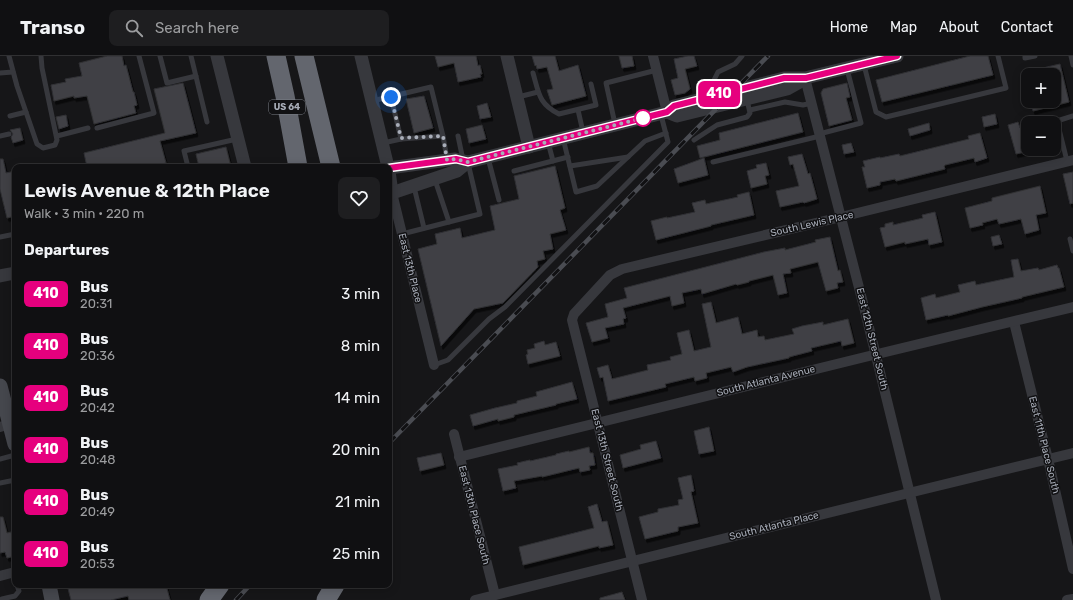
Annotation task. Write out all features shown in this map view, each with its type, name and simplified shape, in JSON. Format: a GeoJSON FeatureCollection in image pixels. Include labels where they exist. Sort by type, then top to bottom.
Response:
{"type":"FeatureCollection","features":[{"type":"Feature","properties":{"kind":"highway","name":"US 64"},"geometry":{"type":"LineString","coordinates":[[276,56],[287,103],[297,163]]}},
{"type":"Feature","properties":{"kind":"highway","name":"US 64"},"geometry":{"type":"LineString","coordinates":[[304,56],[330,160]]}},
{"type":"Feature","properties":{"kind":"highway"},"geometry":{"type":"LineString","coordinates":[[209,600],[218,588]]}},
{"type":"Feature","properties":{"kind":"highway"},"geometry":{"type":"LineString","coordinates":[[326,600],[333,588]]}},
{"type":"Feature","properties":{"kind":"highway"},"geometry":{"type":"LineString","coordinates":[[342,600],[344,588]]}},
{"type":"Feature","properties":{"kind":"main road"},"geometry":{"type":"LineString","coordinates":[[0,386],[5,425],[12,438]]}},
{"type":"Feature","properties":{"kind":"main road"},"geometry":{"type":"LineString","coordinates":[[50,588],[52,600]]}},
{"type":"Feature","properties":{"kind":"street"},"geometry":{"type":"LineString","coordinates":[[217,56],[244,164]]}},
{"type":"Feature","properties":{"kind":"street","name":"East 13th Place"},"geometry":{"type":"LineString","coordinates":[[361,56],[388,164]]}},
{"type":"Feature","properties":{"kind":"street"},"geometry":{"type":"LineString","coordinates":[[507,56],[529,146]]}},
{"type":"Feature","properties":{"kind":"street"},"geometry":{"type":"LineString","coordinates":[[653,56],[657,70],[664,113]]}},
{"type":"Feature","properties":{"kind":"street"},"geometry":{"type":"LineString","coordinates":[[392,169],[447,160],[456,159],[465,161],[488,157],[664,113],[674,106],[706,97],[784,78],[806,78],[897,56]]}},
{"type":"Feature","properties":{"kind":"street"},"geometry":{"type":"LineString","coordinates":[[664,113],[677,116],[748,104],[787,89],[806,78]]}},
{"type":"Feature","properties":{"kind":"street","name":"East 12th Street South"},"geometry":{"type":"LineString","coordinates":[[806,78],[819,135],[876,354],[936,600]]}},
{"type":"Feature","properties":{"kind":"street"},"geometry":{"type":"LineString","coordinates":[[392,193],[457,171],[465,161]]}},
{"type":"Feature","properties":{"kind":"street","name":"South Lewis Place"},"geometry":{"type":"LineString","coordinates":[[572,320],[574,314],[610,275],[622,269],[1070,161]]}},
{"type":"Feature","properties":{"kind":"street","name":"East 13th Place"},"geometry":{"type":"LineString","coordinates":[[392,201],[402,234],[434,365]]}},
{"type":"Feature","properties":{"kind":"street"},"geometry":{"type":"LineString","coordinates":[[0,276],[12,274]]}},
{"type":"Feature","properties":{"kind":"street","name":"South Atlanta Avenue"},"geometry":{"type":"LineString","coordinates":[[459,457],[1073,307]]}},
{"type":"Feature","properties":{"kind":"street","name":"East 13th Street South"},"geometry":{"type":"LineString","coordinates":[[572,320],[642,600]]}},
{"type":"Feature","properties":{"kind":"street","name":"East 11th Place South"},"geometry":{"type":"LineString","coordinates":[[1014,322],[1048,459],[1073,569]]}},
{"type":"Feature","properties":{"kind":"street","name":"East 13th Place South"},"geometry":{"type":"LineString","coordinates":[[454,434],[495,595]]}},
{"type":"Feature","properties":{"kind":"street","name":"South Atlanta Place"},"geometry":{"type":"LineString","coordinates":[[475,600],[1073,453]]}},
{"type":"Feature","properties":{"kind":"street"},"geometry":{"type":"LineString","coordinates":[[0,576],[12,574]]}},
{"type":"Feature","properties":{"kind":"street"},"geometry":{"type":"LineString","coordinates":[[1067,600],[1073,599]]}},
{"type":"Feature","properties":{"kind":"lane"},"geometry":{"type":"LineString","coordinates":[[9,56],[37,144],[43,148],[55,145],[57,140],[42,68],[41,56]]}},
{"type":"Feature","properties":{"kind":"lane"},"geometry":{"type":"LineString","coordinates":[[97,128],[154,113],[139,56]]}},
{"type":"Feature","properties":{"kind":"lane"},"geometry":{"type":"LineString","coordinates":[[160,56],[167,83],[196,76]]}},
{"type":"Feature","properties":{"kind":"lane"},"geometry":{"type":"LineString","coordinates":[[191,56],[207,122]]}},
{"type":"Feature","properties":{"kind":"lane"},"geometry":{"type":"LineString","coordinates":[[706,97],[718,72],[735,64],[742,56]]}},
{"type":"Feature","properties":{"kind":"lane"},"geometry":{"type":"LineString","coordinates":[[864,64],[876,112],[886,117],[1006,88],[998,56]]}},
{"type":"Feature","properties":{"kind":"lane"},"geometry":{"type":"LineString","coordinates":[[1025,56],[1026,58],[1035,56]]}},
{"type":"Feature","properties":{"kind":"lane"},"geometry":{"type":"LineString","coordinates":[[1071,56],[1073,65]]}},
{"type":"Feature","properties":{"kind":"lane"},"geometry":{"type":"LineString","coordinates":[[712,162],[861,123],[847,68]]}},
{"type":"Feature","properties":{"kind":"lane"},"geometry":{"type":"LineString","coordinates":[[615,125],[606,83],[657,70]]}},
{"type":"Feature","properties":{"kind":"lane"},"geometry":{"type":"LineString","coordinates":[[0,73],[13,72]]}},
{"type":"Feature","properties":{"kind":"lane"},"geometry":{"type":"LineString","coordinates":[[533,74],[539,97],[551,110],[559,114],[596,105],[591,84]]}},
{"type":"Feature","properties":{"kind":"lane"},"geometry":{"type":"LineString","coordinates":[[372,101],[431,88],[443,136],[447,160]]}},
{"type":"Feature","properties":{"kind":"lane"},"geometry":{"type":"LineString","coordinates":[[517,98],[538,92]]}},
{"type":"Feature","properties":{"kind":"lane"},"geometry":{"type":"LineString","coordinates":[[391,97],[401,138]]}},
{"type":"Feature","properties":{"kind":"lane"},"geometry":{"type":"LineString","coordinates":[[694,140],[717,125],[747,118],[750,113],[748,104],[785,102],[803,105],[812,103]]}},
{"type":"Feature","properties":{"kind":"lane"},"geometry":{"type":"LineString","coordinates":[[578,110],[583,133]]}},
{"type":"Feature","properties":{"kind":"lane"},"geometry":{"type":"LineString","coordinates":[[10,116],[26,112]]}},
{"type":"Feature","properties":{"kind":"lane"},"geometry":{"type":"LineString","coordinates":[[434,365],[448,360],[489,319],[505,307],[668,142],[664,113]]}},
{"type":"Feature","properties":{"kind":"lane"},"geometry":{"type":"LineString","coordinates":[[1070,161],[1057,121],[1073,116]]}},
{"type":"Feature","properties":{"kind":"lane"},"geometry":{"type":"LineString","coordinates":[[56,136],[88,128]]}},
{"type":"Feature","properties":{"kind":"lane"},"geometry":{"type":"LineString","coordinates":[[563,138],[576,192],[597,186],[645,141],[666,133]]}},
{"type":"Feature","properties":{"kind":"lane"},"geometry":{"type":"LineString","coordinates":[[0,136],[9,134]]}},
{"type":"Feature","properties":{"kind":"lane"},"geometry":{"type":"LineString","coordinates":[[382,143],[401,138],[443,136]]}},
{"type":"Feature","properties":{"kind":"lane"},"geometry":{"type":"LineString","coordinates":[[402,234],[480,214],[458,136]]}},
{"type":"Feature","properties":{"kind":"lane"},"geometry":{"type":"LineString","coordinates":[[187,164],[184,151],[238,139]]}},
{"type":"Feature","properties":{"kind":"lane"},"geometry":{"type":"LineString","coordinates":[[548,142],[553,161]]}},
{"type":"Feature","properties":{"kind":"lane"},"geometry":{"type":"LineString","coordinates":[[488,157],[499,200]]}},
{"type":"Feature","properties":{"kind":"lane"},"geometry":{"type":"LineString","coordinates":[[514,171],[568,157]]}},
{"type":"Feature","properties":{"kind":"lane"},"geometry":{"type":"LineString","coordinates":[[570,166],[628,157]]}},
{"type":"Feature","properties":{"kind":"lane"},"geometry":{"type":"LineString","coordinates":[[435,179],[449,222]]}},
{"type":"Feature","properties":{"kind":"lane"},"geometry":{"type":"LineString","coordinates":[[414,186],[424,228]]}},
{"type":"Feature","properties":{"kind":"lane"},"geometry":{"type":"LineString","coordinates":[[0,237],[12,235]]}},
{"type":"Feature","properties":{"kind":"lane"},"geometry":{"type":"LineString","coordinates":[[1070,239],[1073,251]]}},
{"type":"Feature","properties":{"kind":"lane"},"geometry":{"type":"LineString","coordinates":[[0,459],[12,456]]}},
{"type":"Feature","properties":{"kind":"lane"},"geometry":{"type":"LineString","coordinates":[[0,483],[12,481]]}},
{"type":"Feature","properties":{"kind":"lane"},"geometry":{"type":"LineString","coordinates":[[0,592],[2,599],[15,596],[19,591],[18,588]]}},
{"type":"Feature","properties":{"kind":"building"},"geometry":{"type":"Polygon","coordinates":[[[107,56],[122,56],[124,66],[126,65],[134,92],[137,105],[134,106],[136,113],[94,124],[87,96],[74,98],[74,96],[54,101],[51,85],[66,82],[65,79],[82,76],[79,63],[107,56]]]}},
{"type":"Feature","properties":{"kind":"building"},"geometry":{"type":"Polygon","coordinates":[[[435,56],[476,56],[478,66],[480,65],[482,74],[480,74],[481,77],[458,82],[454,63],[438,67],[435,56]]]}},
{"type":"Feature","properties":{"kind":"building"},"geometry":{"type":"Polygon","coordinates":[[[532,56],[555,56],[559,71],[578,65],[586,96],[552,105],[547,90],[553,89],[547,67],[537,69],[532,56]]]}},
{"type":"Feature","properties":{"kind":"building"},"geometry":{"type":"Polygon","coordinates":[[[619,56],[632,56],[634,66],[622,68],[619,56]]]}},
{"type":"Feature","properties":{"kind":"building"},"geometry":{"type":"Polygon","coordinates":[[[694,56],[697,66],[685,69],[690,89],[685,93],[675,95],[671,80],[678,78],[674,59],[694,56]]]}},
{"type":"Feature","properties":{"kind":"building"},"geometry":{"type":"Polygon","coordinates":[[[970,56],[988,56],[993,75],[882,102],[876,80],[970,56]]]}},
{"type":"Feature","properties":{"kind":"building"},"geometry":{"type":"Polygon","coordinates":[[[1060,64],[1061,68],[1042,68],[1060,64]]]}},
{"type":"Feature","properties":{"kind":"building"},"geometry":{"type":"Polygon","coordinates":[[[1061,68],[1069,102],[1061,104],[1061,68]]]}},
{"type":"Feature","properties":{"kind":"building"},"geometry":{"type":"Polygon","coordinates":[[[183,83],[196,133],[160,141],[166,163],[86,164],[84,153],[165,133],[154,89],[183,83]]]}},
{"type":"Feature","properties":{"kind":"building"},"geometry":{"type":"Polygon","coordinates":[[[847,83],[850,97],[846,98],[852,120],[829,126],[821,93],[823,89],[847,83]]]}},
{"type":"Feature","properties":{"kind":"building"},"geometry":{"type":"Polygon","coordinates":[[[424,96],[433,128],[414,133],[406,99],[424,96]]]}},
{"type":"Feature","properties":{"kind":"building"},"geometry":{"type":"Polygon","coordinates":[[[487,103],[491,117],[480,119],[477,106],[487,103]]]}},
{"type":"Feature","properties":{"kind":"building"},"geometry":{"type":"Polygon","coordinates":[[[1032,108],[1045,108],[1033,111],[1032,108]]]}},
{"type":"Feature","properties":{"kind":"building"},"geometry":{"type":"Polygon","coordinates":[[[798,113],[803,132],[700,158],[697,146],[720,140],[719,133],[798,113]]]}},
{"type":"Feature","properties":{"kind":"building"},"geometry":{"type":"Polygon","coordinates":[[[995,114],[997,124],[984,127],[982,117],[995,114]]]}},
{"type":"Feature","properties":{"kind":"building"},"geometry":{"type":"Polygon","coordinates":[[[66,115],[68,126],[59,129],[56,117],[66,115]]]}},
{"type":"Feature","properties":{"kind":"building"},"geometry":{"type":"Polygon","coordinates":[[[1018,122],[1021,128],[1021,153],[1016,154],[1008,125],[1018,122]]]}},
{"type":"Feature","properties":{"kind":"building"},"geometry":{"type":"Polygon","coordinates":[[[929,123],[930,130],[910,136],[908,129],[929,123]]]}},
{"type":"Feature","properties":{"kind":"building"},"geometry":{"type":"Polygon","coordinates":[[[482,125],[486,139],[469,143],[466,129],[482,125]]]}},
{"type":"Feature","properties":{"kind":"building"},"geometry":{"type":"Polygon","coordinates":[[[20,128],[23,140],[13,143],[11,137],[13,134],[10,130],[20,128]]]}},
{"type":"Feature","properties":{"kind":"building"},"geometry":{"type":"Polygon","coordinates":[[[980,133],[987,158],[975,162],[974,158],[945,165],[945,169],[896,181],[895,179],[880,182],[880,185],[867,188],[862,167],[865,167],[863,161],[899,154],[900,156],[969,139],[968,136],[980,133]]]}},
{"type":"Feature","properties":{"kind":"building"},"geometry":{"type":"Polygon","coordinates":[[[851,143],[854,152],[844,154],[842,145],[851,143]]]}},
{"type":"Feature","properties":{"kind":"building"},"geometry":{"type":"Polygon","coordinates":[[[226,147],[230,164],[198,164],[196,154],[226,147]]]}},
{"type":"Feature","properties":{"kind":"building"},"geometry":{"type":"Polygon","coordinates":[[[802,154],[808,174],[810,173],[817,199],[780,207],[776,191],[799,186],[793,164],[790,165],[788,157],[802,154]]]}},
{"type":"Feature","properties":{"kind":"building"},"geometry":{"type":"Polygon","coordinates":[[[704,158],[708,175],[678,183],[674,169],[704,158]]]}},
{"type":"Feature","properties":{"kind":"building"},"geometry":{"type":"Polygon","coordinates":[[[0,159],[3,159],[6,173],[12,172],[12,217],[7,218],[0,189],[0,159]]]}},
{"type":"Feature","properties":{"kind":"building"},"geometry":{"type":"Polygon","coordinates":[[[766,163],[769,175],[765,176],[767,184],[751,188],[747,171],[757,168],[756,165],[766,163]]]}},
{"type":"Feature","properties":{"kind":"building"},"geometry":{"type":"Polygon","coordinates":[[[555,166],[565,208],[560,210],[566,230],[550,234],[553,249],[543,251],[545,259],[537,261],[538,267],[503,303],[474,309],[441,346],[418,249],[437,244],[435,234],[460,228],[462,238],[495,230],[490,206],[519,199],[514,176],[555,166]]]}},
{"type":"Feature","properties":{"kind":"building"},"geometry":{"type":"Polygon","coordinates":[[[1073,172],[1073,203],[1070,204],[1063,174],[1073,172]]]}},
{"type":"Feature","properties":{"kind":"building"},"geometry":{"type":"Polygon","coordinates":[[[1040,186],[1046,213],[1036,215],[1039,230],[1025,234],[1021,219],[999,224],[997,219],[982,223],[983,225],[970,228],[965,208],[992,201],[992,198],[1040,186]]]}},
{"type":"Feature","properties":{"kind":"building"},"geometry":{"type":"Polygon","coordinates":[[[749,192],[754,215],[656,240],[651,221],[695,212],[692,203],[705,200],[706,204],[738,197],[737,195],[749,192]]]}},
{"type":"Feature","properties":{"kind":"building"},"geometry":{"type":"Polygon","coordinates":[[[935,212],[942,242],[929,245],[928,239],[905,244],[905,242],[885,247],[880,228],[885,227],[885,224],[893,222],[893,225],[923,218],[922,215],[935,212]]]}},
{"type":"Feature","properties":{"kind":"building"},"geometry":{"type":"Polygon","coordinates":[[[999,235],[1002,244],[993,246],[991,237],[999,235]]]}},
{"type":"Feature","properties":{"kind":"building"},"geometry":{"type":"Polygon","coordinates":[[[830,237],[838,271],[840,270],[843,282],[837,283],[838,288],[826,291],[818,262],[790,269],[791,273],[783,274],[787,293],[778,295],[773,275],[702,294],[701,289],[682,293],[684,303],[672,306],[670,296],[623,308],[626,318],[623,319],[624,324],[605,328],[608,338],[592,342],[586,323],[608,317],[605,304],[627,298],[624,288],[764,252],[785,248],[785,250],[816,242],[815,240],[830,237]]]}},
{"type":"Feature","properties":{"kind":"building"},"geometry":{"type":"Polygon","coordinates":[[[1018,259],[1021,271],[1038,268],[1039,270],[1057,265],[1064,287],[948,316],[926,320],[921,298],[935,294],[936,298],[960,292],[958,285],[975,281],[976,285],[1014,277],[1011,260],[1018,259]]]}},
{"type":"Feature","properties":{"kind":"building"},"geometry":{"type":"Polygon","coordinates":[[[711,302],[716,323],[738,317],[742,334],[757,330],[758,337],[764,336],[765,340],[794,334],[792,329],[802,326],[823,322],[823,325],[848,319],[854,343],[842,346],[841,341],[811,348],[812,351],[789,358],[747,367],[733,372],[731,367],[706,373],[707,378],[695,381],[694,377],[665,384],[666,387],[608,401],[603,377],[600,378],[597,368],[608,365],[612,379],[648,370],[647,365],[671,360],[670,357],[682,354],[677,333],[689,330],[694,351],[711,347],[702,304],[711,302]]]}},
{"type":"Feature","properties":{"kind":"building"},"geometry":{"type":"Polygon","coordinates":[[[544,341],[545,345],[556,342],[560,356],[528,364],[526,355],[528,354],[527,350],[535,348],[534,344],[544,341]]]}},
{"type":"Feature","properties":{"kind":"building"},"geometry":{"type":"Polygon","coordinates":[[[572,382],[577,399],[514,415],[514,417],[498,421],[498,419],[473,426],[470,415],[517,403],[517,401],[537,396],[536,392],[572,382]]]}},
{"type":"Feature","properties":{"kind":"building"},"geometry":{"type":"Polygon","coordinates":[[[709,427],[714,451],[699,454],[694,431],[709,427]]]}},
{"type":"Feature","properties":{"kind":"building"},"geometry":{"type":"Polygon","coordinates":[[[656,441],[661,458],[623,468],[620,455],[641,449],[640,445],[656,441]]]}},
{"type":"Feature","properties":{"kind":"building"},"geometry":{"type":"Polygon","coordinates":[[[589,447],[590,453],[593,453],[595,465],[589,466],[590,470],[580,472],[579,468],[542,477],[514,481],[516,488],[503,491],[498,469],[518,465],[517,463],[589,447]]]}},
{"type":"Feature","properties":{"kind":"building"},"geometry":{"type":"Polygon","coordinates":[[[441,453],[444,465],[420,471],[417,458],[441,453]]]}},
{"type":"Feature","properties":{"kind":"building"},"geometry":{"type":"Polygon","coordinates":[[[691,475],[694,491],[691,492],[698,523],[678,527],[678,531],[645,539],[639,517],[658,512],[658,509],[679,505],[678,500],[683,499],[678,478],[691,475]]]}},
{"type":"Feature","properties":{"kind":"building"},"geometry":{"type":"Polygon","coordinates":[[[597,504],[602,522],[607,521],[613,545],[599,548],[599,546],[523,565],[519,547],[594,528],[588,507],[597,504]]]}},
{"type":"Feature","properties":{"kind":"building"},"geometry":{"type":"Polygon","coordinates":[[[0,517],[3,517],[7,533],[11,532],[12,536],[12,557],[7,558],[5,552],[0,553],[0,517]]]}},
{"type":"Feature","properties":{"kind":"building"},"geometry":{"type":"Polygon","coordinates":[[[68,588],[167,588],[170,600],[129,600],[128,596],[111,600],[71,600],[68,588]]]}},
{"type":"Feature","properties":{"kind":"building"},"geometry":{"type":"Polygon","coordinates":[[[622,592],[625,600],[600,600],[600,598],[622,592]]]}},
{"type":"Feature","properties":{"kind":"railway"},"geometry":{"type":"LineString","coordinates":[[392,440],[768,56]]}},
{"type":"Feature","properties":{"kind":"railway"},"geometry":{"type":"LineString","coordinates":[[236,600],[247,588]]}},
{"type":"Feature","properties":{"kind":"bus line","name":"410"},"geometry":{"type":"LineString","coordinates":[[392,168],[456,159],[468,162],[667,112],[674,106],[735,90],[784,78],[806,78],[897,56]]}},
{"type":"Feature","properties":{"kind":"route"},"geometry":{"type":"LineString","coordinates":[[391,97],[401,138],[443,136],[447,160],[456,159],[468,162],[643,118]]}}]}
